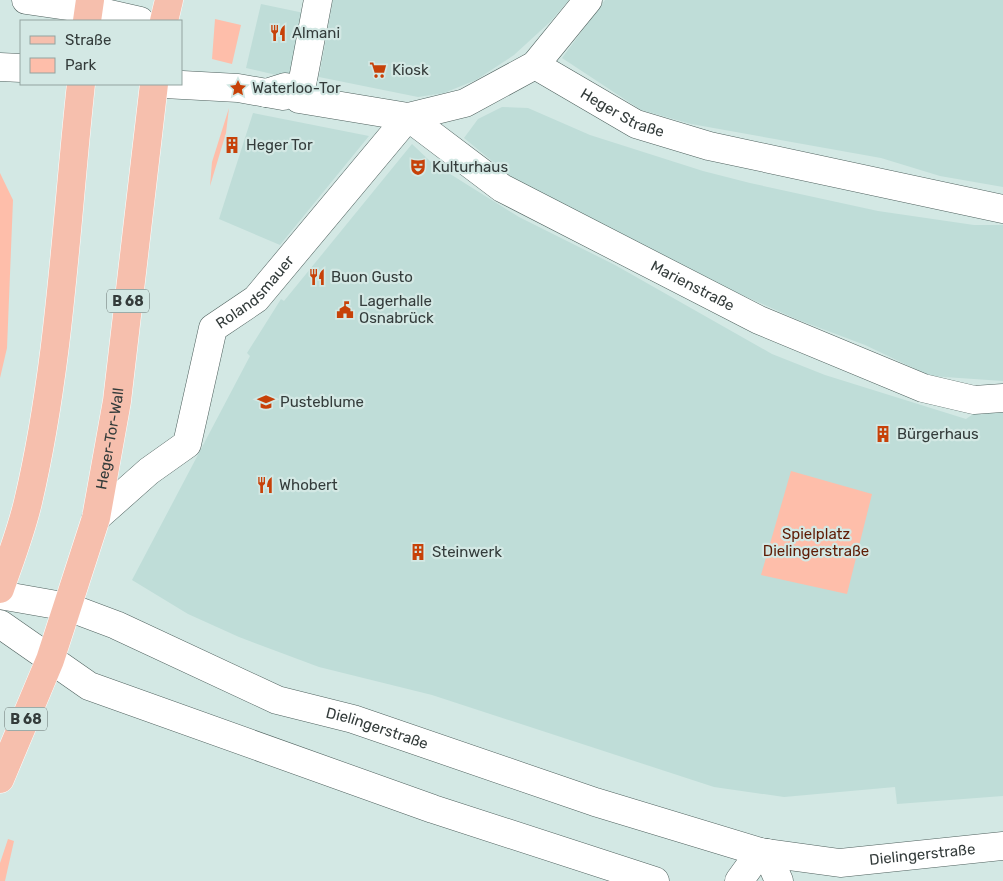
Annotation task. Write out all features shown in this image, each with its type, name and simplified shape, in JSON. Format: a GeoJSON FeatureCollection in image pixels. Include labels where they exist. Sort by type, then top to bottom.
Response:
{"type":"FeatureCollection","features":[{"type":"Feature","properties":{"kind":"main road"},"geometry":{"type":"LineString","coordinates":[[164,20],[169,0]]}},
{"type":"Feature","properties":{"kind":"main road"},"geometry":{"type":"LineString","coordinates":[[0,589],[28,502],[42,425],[56,332],[82,85]]}},
{"type":"Feature","properties":{"kind":"main road","name":"Heger-Tor-Wall"},"geometry":{"type":"LineString","coordinates":[[0,779],[50,660],[96,518],[117,401],[154,85]]}},
{"type":"Feature","properties":{"kind":"street"},"geometry":{"type":"LineString","coordinates":[[26,0],[135,20]]}},
{"type":"Feature","properties":{"kind":"street"},"geometry":{"type":"LineString","coordinates":[[283,93],[318,0]]}},
{"type":"Feature","properties":{"kind":"street"},"geometry":{"type":"LineString","coordinates":[[182,85],[283,93],[299,99],[408,117],[465,103],[535,65],[588,0]]}},
{"type":"Feature","properties":{"kind":"street","name":"Heger Straße"},"geometry":{"type":"LineString","coordinates":[[535,65],[636,124],[700,144],[1003,209]]}},
{"type":"Feature","properties":{"kind":"street"},"geometry":{"type":"LineString","coordinates":[[0,67],[20,68]]}},
{"type":"Feature","properties":{"kind":"street","name":"Rolandsmauer"},"geometry":{"type":"LineString","coordinates":[[96,518],[149,471],[187,444],[213,328],[256,299],[408,117]]}},
{"type":"Feature","properties":{"kind":"street","name":"Marienstraße"},"geometry":{"type":"LineString","coordinates":[[408,117],[502,188],[760,320],[923,388],[974,400],[1003,398]]}},
{"type":"Feature","properties":{"kind":"street","name":"Dielingerstraße"},"geometry":{"type":"LineString","coordinates":[[0,595],[68,607],[116,625],[277,700],[353,719],[595,802],[764,852],[840,863],[1003,846]]}},
{"type":"Feature","properties":{"kind":"street"},"geometry":{"type":"LineString","coordinates":[[0,624],[89,686],[433,809],[655,881]]}},
{"type":"Feature","properties":{"kind":"street"},"geometry":{"type":"LineString","coordinates":[[738,881],[764,852],[780,881]]}},
{"type":"Feature","properties":{"kind":"street","name":"Dielingerstraße"},"geometry":{"type":"LineString","coordinates":[[811,881],[840,863]]}},
{"type":"Feature","properties":{"kind":"shaded area"},"geometry":{"type":"Polygon","coordinates":[[[333,0],[569,0],[550,22],[514,55],[476,80],[444,93],[418,97],[319,77],[333,0]]]}},
{"type":"Feature","properties":{"kind":"shaded area"},"geometry":{"type":"Polygon","coordinates":[[[605,0],[1003,0],[1003,187],[940,176],[881,158],[691,124],[641,110],[562,58],[605,0]]]}},
{"type":"Feature","properties":{"kind":"shaded area"},"geometry":{"type":"Polygon","coordinates":[[[261,4],[304,13],[289,78],[246,68],[261,4]]]}},
{"type":"Feature","properties":{"kind":"shaded area"},"geometry":{"type":"Polygon","coordinates":[[[502,107],[528,108],[590,135],[703,171],[750,183],[878,211],[974,225],[1003,225],[1003,381],[930,376],[865,345],[796,319],[671,263],[516,181],[464,138],[478,119],[502,107]]]}},
{"type":"Feature","properties":{"kind":"shaded area"},"geometry":{"type":"Polygon","coordinates":[[[253,113],[369,136],[280,245],[219,219],[253,113]]]}},
{"type":"Feature","properties":{"kind":"shaded area"},"geometry":{"type":"Polygon","coordinates":[[[412,144],[431,162],[519,217],[615,265],[772,354],[825,375],[966,419],[976,412],[1003,410],[1003,796],[897,804],[895,787],[784,797],[714,787],[432,695],[319,667],[239,637],[188,614],[132,580],[250,356],[247,353],[281,299],[284,301],[412,144]]]}},
{"type":"Feature","properties":{"kind":"green space"},"geometry":{"type":"Polygon","coordinates":[[[215,19],[241,25],[232,64],[212,59],[215,19]]]}},
{"type":"Feature","properties":{"kind":"green space"},"geometry":{"type":"Polygon","coordinates":[[[229,108],[226,133],[210,186],[212,162],[229,108]]]}},
{"type":"Feature","properties":{"kind":"green space"},"geometry":{"type":"Polygon","coordinates":[[[0,173],[13,200],[7,348],[0,378],[0,173]]]}},
{"type":"Feature","properties":{"kind":"green space","name":"Spielplatz Dielingerstraße"},"geometry":{"type":"Polygon","coordinates":[[[791,471],[872,494],[847,594],[761,575],[791,471]]]}},
{"type":"Feature","properties":{"kind":"green space"},"geometry":{"type":"Polygon","coordinates":[[[8,839],[14,841],[5,881],[0,881],[0,863],[8,839]]]}},
{"type":"Feature","properties":{"kind":"place","name":"Almani"},"geometry":{"type":"Point","coordinates":[278,33]}},
{"type":"Feature","properties":{"kind":"place","name":"Kiosk"},"geometry":{"type":"Point","coordinates":[378,70]}},
{"type":"Feature","properties":{"kind":"place","name":"Waterloo-Tor"},"geometry":{"type":"Point","coordinates":[238,88]}},
{"type":"Feature","properties":{"kind":"place","name":"Heger Tor"},"geometry":{"type":"Point","coordinates":[232,145]}},
{"type":"Feature","properties":{"kind":"place","name":"Kulturhaus"},"geometry":{"type":"Point","coordinates":[418,167]}},
{"type":"Feature","properties":{"kind":"place","name":"Buon Gusto"},"geometry":{"type":"Point","coordinates":[317,277]}},
{"type":"Feature","properties":{"kind":"place","name":"Lagerhalle Osnabrück"},"geometry":{"type":"Point","coordinates":[345,310]}},
{"type":"Feature","properties":{"kind":"place","name":"Pusteblume"},"geometry":{"type":"Point","coordinates":[266,402]}},
{"type":"Feature","properties":{"kind":"place","name":"Bürgerhaus"},"geometry":{"type":"Point","coordinates":[883,434]}},
{"type":"Feature","properties":{"kind":"place","name":"Whobert"},"geometry":{"type":"Point","coordinates":[265,485]}},
{"type":"Feature","properties":{"kind":"place","name":"Steinwerk"},"geometry":{"type":"Point","coordinates":[418,552]}}]}
